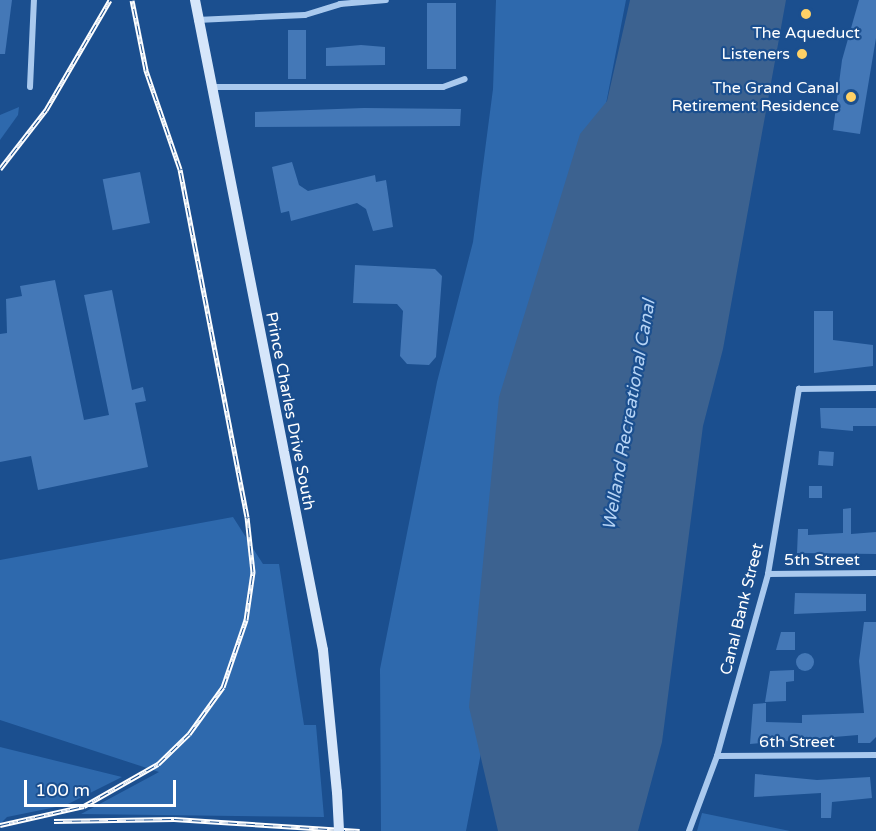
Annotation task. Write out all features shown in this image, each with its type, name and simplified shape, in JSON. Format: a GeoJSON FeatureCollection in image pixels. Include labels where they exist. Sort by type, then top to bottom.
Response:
{"type":"FeatureCollection","features":[{"type":"Feature","properties":{"kind":"main road","name":"Prince Charles Drive South"},"geometry":{"type":"LineString","coordinates":[[195,0],[208,87],[322,650],[339,831]]}},
{"type":"Feature","properties":{"kind":"street"},"geometry":{"type":"LineString","coordinates":[[30,87],[34,0]]}},
{"type":"Feature","properties":{"kind":"street"},"geometry":{"type":"LineString","coordinates":[[197,20],[305,15],[340,4],[386,0]]}},
{"type":"Feature","properties":{"kind":"street"},"geometry":{"type":"LineString","coordinates":[[208,87],[443,87],[465,79]]}},
{"type":"Feature","properties":{"kind":"street","name":"Canal Bank Street"},"geometry":{"type":"LineString","coordinates":[[689,831],[717,756],[768,574],[799,389],[876,388]]}},
{"type":"Feature","properties":{"kind":"street","name":"5th Street"},"geometry":{"type":"LineString","coordinates":[[768,574],[876,573]]}},
{"type":"Feature","properties":{"kind":"street","name":"6th Street"},"geometry":{"type":"LineString","coordinates":[[717,756],[876,755]]}},
{"type":"Feature","properties":{"kind":"shaded area"},"geometry":{"type":"Polygon","coordinates":[[[496,0],[626,0],[466,831],[381,831],[380,669],[437,382],[473,242],[493,89],[496,0]]]}},
{"type":"Feature","properties":{"kind":"shaded area"},"geometry":{"type":"Polygon","coordinates":[[[19,107],[18,115],[0,140],[0,115],[19,107]]]}},
{"type":"Feature","properties":{"kind":"shaded area"},"geometry":{"type":"Polygon","coordinates":[[[233,517],[263,564],[279,564],[304,725],[316,725],[324,817],[81,814],[159,772],[0,720],[0,560],[233,517]]]}},
{"type":"Feature","properties":{"kind":"shaded area"},"geometry":{"type":"Polygon","coordinates":[[[0,747],[122,777],[66,805],[7,817],[0,824],[0,747]]]}},
{"type":"Feature","properties":{"kind":"shaded area"},"geometry":{"type":"Polygon","coordinates":[[[702,813],[790,831],[697,831],[702,813]]]}},
{"type":"Feature","properties":{"kind":"water","name":"Welland Recreational Canal"},"geometry":{"type":"Polygon","coordinates":[[[630,0],[786,0],[723,349],[703,426],[662,742],[638,831],[498,831],[469,707],[499,397],[580,134],[607,101],[630,0]]]}},
{"type":"Feature","properties":{"kind":"building"},"geometry":{"type":"Polygon","coordinates":[[[0,0],[12,0],[5,54],[0,54],[0,0]]]}},
{"type":"Feature","properties":{"kind":"building","name":"The Grand Canal Retirement Residence"},"geometry":{"type":"Polygon","coordinates":[[[859,0],[876,0],[876,38],[860,134],[833,130],[842,60],[859,0]]]}},
{"type":"Feature","properties":{"kind":"building"},"geometry":{"type":"Polygon","coordinates":[[[427,3],[456,3],[456,69],[427,69],[427,3]]]}},
{"type":"Feature","properties":{"kind":"building"},"geometry":{"type":"Polygon","coordinates":[[[288,30],[306,30],[306,79],[288,79],[288,30]]]}},
{"type":"Feature","properties":{"kind":"building"},"geometry":{"type":"Polygon","coordinates":[[[361,45],[385,47],[385,65],[326,66],[326,48],[361,45]]]}},
{"type":"Feature","properties":{"kind":"building"},"geometry":{"type":"Polygon","coordinates":[[[364,108],[461,109],[460,126],[255,127],[255,112],[364,108]]]}},
{"type":"Feature","properties":{"kind":"building"},"geometry":{"type":"Polygon","coordinates":[[[292,162],[299,185],[308,191],[375,175],[376,182],[386,180],[393,227],[373,231],[366,209],[357,203],[291,221],[289,211],[281,213],[272,167],[292,162]]]}},
{"type":"Feature","properties":{"kind":"building"},"geometry":{"type":"Polygon","coordinates":[[[140,172],[150,223],[113,230],[103,179],[140,172]]]}},
{"type":"Feature","properties":{"kind":"building"},"geometry":{"type":"Polygon","coordinates":[[[355,265],[435,269],[442,276],[436,357],[429,365],[407,364],[400,356],[403,311],[397,304],[353,303],[355,265]]]}},
{"type":"Feature","properties":{"kind":"building"},"geometry":{"type":"Polygon","coordinates":[[[55,280],[84,420],[109,415],[84,295],[112,290],[132,390],[143,387],[146,401],[135,403],[148,467],[38,490],[31,456],[0,462],[0,334],[7,333],[6,299],[22,296],[20,286],[55,280]]]}},
{"type":"Feature","properties":{"kind":"building"},"geometry":{"type":"Polygon","coordinates":[[[814,311],[833,311],[833,340],[873,345],[873,366],[814,373],[814,311]]]}},
{"type":"Feature","properties":{"kind":"building"},"geometry":{"type":"Polygon","coordinates":[[[820,408],[876,408],[876,426],[853,426],[853,431],[821,428],[820,408]]]}},
{"type":"Feature","properties":{"kind":"building"},"geometry":{"type":"Polygon","coordinates":[[[819,451],[834,452],[833,466],[818,465],[819,451]]]}},
{"type":"Feature","properties":{"kind":"building"},"geometry":{"type":"Polygon","coordinates":[[[809,486],[822,486],[822,498],[809,498],[809,486]]]}},
{"type":"Feature","properties":{"kind":"building"},"geometry":{"type":"Polygon","coordinates":[[[851,508],[851,534],[876,532],[876,554],[797,553],[798,529],[808,529],[808,535],[843,533],[843,509],[851,508]]]}},
{"type":"Feature","properties":{"kind":"building"},"geometry":{"type":"Polygon","coordinates":[[[795,593],[866,594],[866,611],[794,614],[795,593]]]}},
{"type":"Feature","properties":{"kind":"building"},"geometry":{"type":"Polygon","coordinates":[[[864,622],[876,622],[876,737],[870,743],[858,743],[858,735],[750,744],[753,704],[766,703],[766,722],[802,723],[802,715],[864,713],[859,661],[864,622]]]}},
{"type":"Feature","properties":{"kind":"building"},"geometry":{"type":"Polygon","coordinates":[[[781,632],[795,632],[795,650],[776,650],[781,632]]]}},
{"type":"Feature","properties":{"kind":"building"},"geometry":{"type":"Polygon","coordinates":[[[801,653],[809,653],[814,658],[812,669],[801,671],[796,666],[796,658],[801,653]]]}},
{"type":"Feature","properties":{"kind":"building"},"geometry":{"type":"Polygon","coordinates":[[[794,670],[794,681],[786,682],[786,701],[765,702],[770,671],[794,670]]]}},
{"type":"Feature","properties":{"kind":"building"},"geometry":{"type":"Polygon","coordinates":[[[755,774],[817,780],[870,777],[872,798],[832,802],[831,818],[821,818],[821,793],[754,797],[755,774]]]}},
{"type":"Feature","properties":{"kind":"railway"},"geometry":{"type":"LineString","coordinates":[[0,169],[46,110],[110,0]]}},
{"type":"Feature","properties":{"kind":"railway"},"geometry":{"type":"LineString","coordinates":[[0,825],[84,806],[158,764],[189,734],[223,687],[246,620],[253,572],[247,517],[180,169],[146,70],[132,0]]}},
{"type":"Feature","properties":{"kind":"railway"},"geometry":{"type":"LineString","coordinates":[[54,821],[174,819],[360,831]]}},
{"type":"Feature","properties":{"kind":"place","name":"The Aqueduct"},"geometry":{"type":"Point","coordinates":[806,14]}},
{"type":"Feature","properties":{"kind":"place","name":"Listeners"},"geometry":{"type":"Point","coordinates":[802,54]}},
{"type":"Feature","properties":{"kind":"place","name":"The Grand Canal Retirement Residence"},"geometry":{"type":"Point","coordinates":[851,97]}}]}
